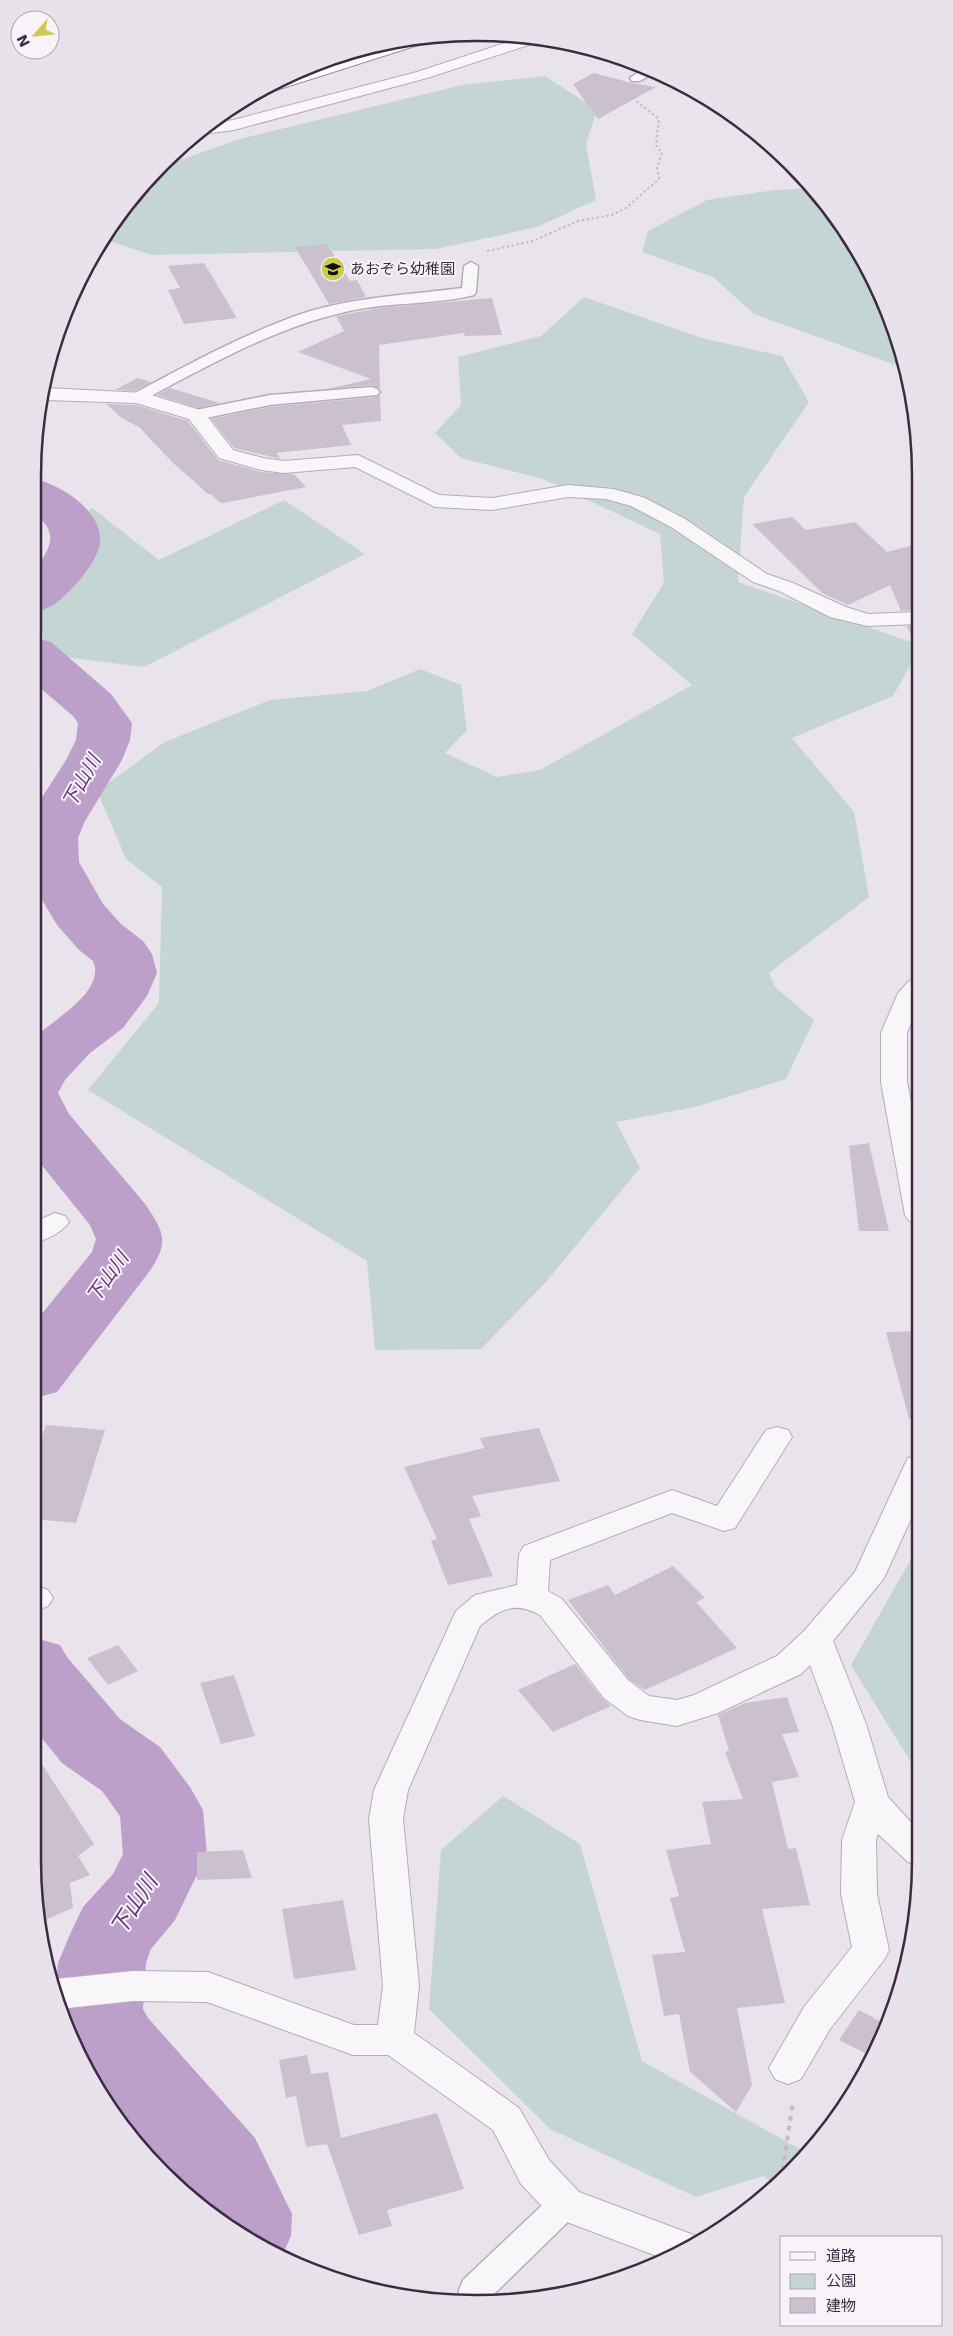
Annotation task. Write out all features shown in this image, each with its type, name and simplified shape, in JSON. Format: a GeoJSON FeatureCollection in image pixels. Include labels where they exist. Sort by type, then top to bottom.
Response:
{"type":"FeatureCollection","features":[{"type":"Feature","properties":{"kind":"highway"},"geometry":{"type":"LineString","coordinates":[[306,76],[379,53]]}},
{"type":"Feature","properties":{"kind":"street"},"geometry":{"type":"LineString","coordinates":[[216,128],[234,125],[412,77],[515,43]]}},
{"type":"Feature","properties":{"kind":"street"},"geometry":{"type":"LineString","coordinates":[[50,394],[138,397],[196,415],[226,454],[261,464],[284,467],[358,461],[435,501],[492,504],[568,491],[615,496],[638,502],[678,523],[760,578],[786,587],[838,612],[867,620],[912,618]]}},
{"type":"Feature","properties":{"kind":"street"},"geometry":{"type":"LineString","coordinates":[[912,992],[894,1033],[894,1082],[912,1178]]}},
{"type":"Feature","properties":{"kind":"street"},"geometry":{"type":"LineString","coordinates":[[532,1596],[535,1554],[672,1501],[724,1520],[777,1437]]}},
{"type":"Feature","properties":{"kind":"street"},"geometry":{"type":"LineString","coordinates":[[396,2040],[401,1986],[386,1820],[391,1790],[467,1619],[486,1603],[508,1597],[532,1596],[551,1607],[616,1689],[640,1707],[678,1713],[706,1704],[789,1664],[816,1639],[868,1578],[912,1483]]}},
{"type":"Feature","properties":{"kind":"street"},"geometry":{"type":"LineString","coordinates":[[816,1639],[849,1724],[872,1802],[898,1832],[912,1845]]}},
{"type":"Feature","properties":{"kind":"street"},"geometry":{"type":"LineString","coordinates":[[788,2068],[817,2018],[871,1950],[859,1894],[859,1840],[872,1802]]}},
{"type":"Feature","properties":{"kind":"street"},"geometry":{"type":"LineString","coordinates":[[62,1993],[133,1986],[208,1987],[353,2040],[396,2040],[506,2119],[535,2172],[565,2204],[676,2246]]}},
{"type":"Feature","properties":{"kind":"lane"},"geometry":{"type":"LineString","coordinates":[[636,78],[644,74]]}},
{"type":"Feature","properties":{"kind":"lane"},"geometry":{"type":"LineString","coordinates":[[138,397],[228,349],[307,317],[351,306],[469,292],[471,266]]}},
{"type":"Feature","properties":{"kind":"lane"},"geometry":{"type":"LineString","coordinates":[[196,415],[270,400],[372,392]]}},
{"type":"Feature","properties":{"kind":"lane"},"geometry":{"type":"LineString","coordinates":[[475,2295],[475,2290],[565,2204]]}},
{"type":"Feature","properties":{"kind":"path"},"geometry":{"type":"LineString","coordinates":[[471,266],[476,255],[487,250],[533,241],[578,221],[612,215],[626,208],[659,179],[657,168],[662,152],[656,145],[659,119],[622,89],[622,86],[636,78]]}},
{"type":"Feature","properties":{"kind":"path"},"geometry":{"type":"LineString","coordinates":[[783,2168],[789,2121]]}},
{"type":"Feature","properties":{"kind":"green space"},"geometry":{"type":"Polygon","coordinates":[[[545,76],[597,110],[586,144],[596,200],[537,227],[436,249],[152,255],[111,242],[149,190],[178,161],[240,139],[462,85],[545,76]]]}},
{"type":"Feature","properties":{"kind":"green space"},"geometry":{"type":"Polygon","coordinates":[[[803,189],[822,212],[867,284],[879,310],[897,366],[754,314],[713,277],[642,252],[648,231],[707,200],[775,190],[803,189]]]}},
{"type":"Feature","properties":{"kind":"green space"},"geometry":{"type":"Polygon","coordinates":[[[584,297],[702,338],[782,356],[809,402],[744,497],[738,582],[912,642],[912,662],[893,696],[792,738],[854,812],[869,897],[769,973],[775,987],[814,1020],[786,1079],[695,1107],[616,1122],[640,1168],[546,1282],[481,1349],[375,1350],[367,1261],[88,1090],[159,1003],[162,887],[126,859],[97,791],[165,742],[270,700],[367,691],[420,669],[461,685],[467,730],[445,753],[497,777],[540,770],[692,685],[632,634],[664,583],[660,534],[543,479],[461,458],[435,433],[461,405],[458,357],[541,336],[584,297]]]}},
{"type":"Feature","properties":{"kind":"green space"},"geometry":{"type":"Polygon","coordinates":[[[284,500],[365,554],[144,667],[47,655],[41,626],[41,562],[92,508],[159,560],[284,500]]]}},
{"type":"Feature","properties":{"kind":"green space"},"geometry":{"type":"Polygon","coordinates":[[[912,1557],[912,1764],[851,1665],[912,1557]]]}},
{"type":"Feature","properties":{"kind":"green space"},"geometry":{"type":"Polygon","coordinates":[[[503,1796],[580,1844],[642,2061],[801,2149],[770,2180],[763,2176],[696,2197],[550,2129],[429,2009],[441,1850],[503,1796]]]}},
{"type":"Feature","properties":{"kind":"building"},"geometry":{"type":"Polygon","coordinates":[[[594,73],[656,87],[598,119],[573,84],[594,73]]]}},
{"type":"Feature","properties":{"kind":"building"},"geometry":{"type":"Polygon","coordinates":[[[327,244],[350,281],[357,280],[366,297],[329,304],[295,247],[327,244]]]}},
{"type":"Feature","properties":{"kind":"building"},"geometry":{"type":"Polygon","coordinates":[[[204,263],[237,318],[184,324],[168,290],[180,288],[168,266],[204,263]]]}},
{"type":"Feature","properties":{"kind":"building"},"geometry":{"type":"Polygon","coordinates":[[[492,298],[502,335],[465,336],[464,333],[379,345],[380,389],[372,385],[327,389],[371,379],[298,352],[344,331],[336,316],[380,308],[492,298]]]}},
{"type":"Feature","properties":{"kind":"building"},"geometry":{"type":"Polygon","coordinates":[[[137,378],[151,382],[135,391],[115,390],[137,378]]]}},
{"type":"Feature","properties":{"kind":"building"},"geometry":{"type":"Polygon","coordinates":[[[170,388],[220,403],[198,408],[157,395],[170,388]]]}},
{"type":"Feature","properties":{"kind":"building"},"geometry":{"type":"Polygon","coordinates":[[[380,395],[381,421],[342,425],[351,445],[276,453],[281,459],[234,448],[211,419],[270,407],[377,397],[380,395]]]}},
{"type":"Feature","properties":{"kind":"building"},"geometry":{"type":"Polygon","coordinates":[[[106,404],[136,405],[188,421],[218,460],[261,472],[294,474],[306,487],[223,503],[219,502],[171,461],[139,427],[123,419],[106,404]]]}},
{"type":"Feature","properties":{"kind":"building"},"geometry":{"type":"Polygon","coordinates":[[[792,517],[806,530],[855,522],[887,552],[912,545],[912,610],[901,611],[890,585],[848,605],[822,593],[752,524],[792,517]]]}},
{"type":"Feature","properties":{"kind":"building"},"geometry":{"type":"Polygon","coordinates":[[[907,626],[912,626],[912,637],[907,626]]]}},
{"type":"Feature","properties":{"kind":"building"},"geometry":{"type":"Polygon","coordinates":[[[869,1143],[889,1231],[859,1231],[849,1146],[869,1143]]]}},
{"type":"Feature","properties":{"kind":"building"},"geometry":{"type":"Polygon","coordinates":[[[912,1331],[912,1418],[909,1419],[886,1332],[912,1331]]]}},
{"type":"Feature","properties":{"kind":"building"},"geometry":{"type":"Polygon","coordinates":[[[46,1425],[105,1430],[76,1523],[41,1520],[41,1439],[46,1425]]]}},
{"type":"Feature","properties":{"kind":"building"},"geometry":{"type":"Polygon","coordinates":[[[539,1428],[560,1481],[472,1496],[481,1516],[469,1519],[493,1576],[448,1585],[431,1541],[437,1539],[404,1467],[484,1448],[480,1438],[539,1428]]]}},
{"type":"Feature","properties":{"kind":"building"},"geometry":{"type":"Polygon","coordinates":[[[673,1566],[705,1598],[696,1602],[737,1648],[645,1690],[629,1679],[568,1600],[608,1585],[615,1595],[673,1566]]]}},
{"type":"Feature","properties":{"kind":"building"},"geometry":{"type":"Polygon","coordinates":[[[118,1645],[138,1671],[108,1685],[87,1658],[118,1645]]]}},
{"type":"Feature","properties":{"kind":"building"},"geometry":{"type":"Polygon","coordinates":[[[575,1664],[603,1699],[611,1706],[553,1732],[518,1690],[575,1664]]]}},
{"type":"Feature","properties":{"kind":"building"},"geometry":{"type":"Polygon","coordinates":[[[234,1675],[255,1736],[221,1744],[200,1683],[234,1675]]]}},
{"type":"Feature","properties":{"kind":"building"},"geometry":{"type":"Polygon","coordinates":[[[787,1697],[799,1732],[782,1734],[799,1777],[772,1782],[788,1849],[796,1848],[810,1905],[762,1909],[785,2003],[737,2008],[752,2085],[736,2112],[690,2072],[679,2014],[664,2016],[652,1955],[685,1952],[670,1898],[679,1896],[666,1850],[711,1844],[702,1802],[743,1799],[725,1752],[729,1751],[718,1715],[745,1703],[787,1697]]]}},
{"type":"Feature","properties":{"kind":"building"},"geometry":{"type":"Polygon","coordinates":[[[41,1763],[94,1844],[78,1856],[90,1875],[70,1883],[73,1908],[46,1920],[41,1860],[41,1763]]]}},
{"type":"Feature","properties":{"kind":"building"},"geometry":{"type":"Polygon","coordinates":[[[243,1850],[252,1878],[197,1880],[197,1852],[243,1850]]]}},
{"type":"Feature","properties":{"kind":"building"},"geometry":{"type":"Polygon","coordinates":[[[343,1900],[356,1970],[294,1979],[282,1909],[343,1900]]]}},
{"type":"Feature","properties":{"kind":"building"},"geometry":{"type":"Polygon","coordinates":[[[859,2010],[881,2022],[866,2054],[839,2040],[859,2010]]]}},
{"type":"Feature","properties":{"kind":"building"},"geometry":{"type":"Polygon","coordinates":[[[307,2055],[311,2074],[328,2072],[341,2138],[437,2113],[464,2189],[387,2210],[392,2226],[359,2235],[327,2144],[306,2147],[296,2096],[286,2098],[279,2060],[307,2055]]]}},
{"type":"Feature","properties":{"kind":"waterway","name":"下山川"},"geometry":{"type":"LineString","coordinates":[[41,498],[67,517],[75,530],[76,543],[71,556],[62,569],[41,590]]}},
{"type":"Feature","properties":{"kind":"waterway","name":"下山川"},"geometry":{"type":"LineString","coordinates":[[41,661],[92,705],[105,723],[103,740],[94,760],[56,821],[49,838],[50,862],[78,912],[100,937],[122,954],[126,973],[116,996],[101,1015],[68,1040],[41,1068]]}},
{"type":"Feature","properties":{"kind":"waterway","name":"下山川"},"geometry":{"type":"LineString","coordinates":[[41,1121],[122,1220],[130,1239],[125,1257],[41,1364]]}},
{"type":"Feature","properties":{"kind":"waterway","name":"下山川"},"geometry":{"type":"LineString","coordinates":[[41,1680],[91,1741],[131,1769],[161,1810],[165,1854],[145,1896],[114,1932],[102,1963],[99,2010],[116,2044],[222,2166],[245,2214],[244,2227]]}},
{"type":"Feature","properties":{"kind":"place","name":"あおぞら幼稚園"},"geometry":{"type":"Point","coordinates":[333,269]}}]}
